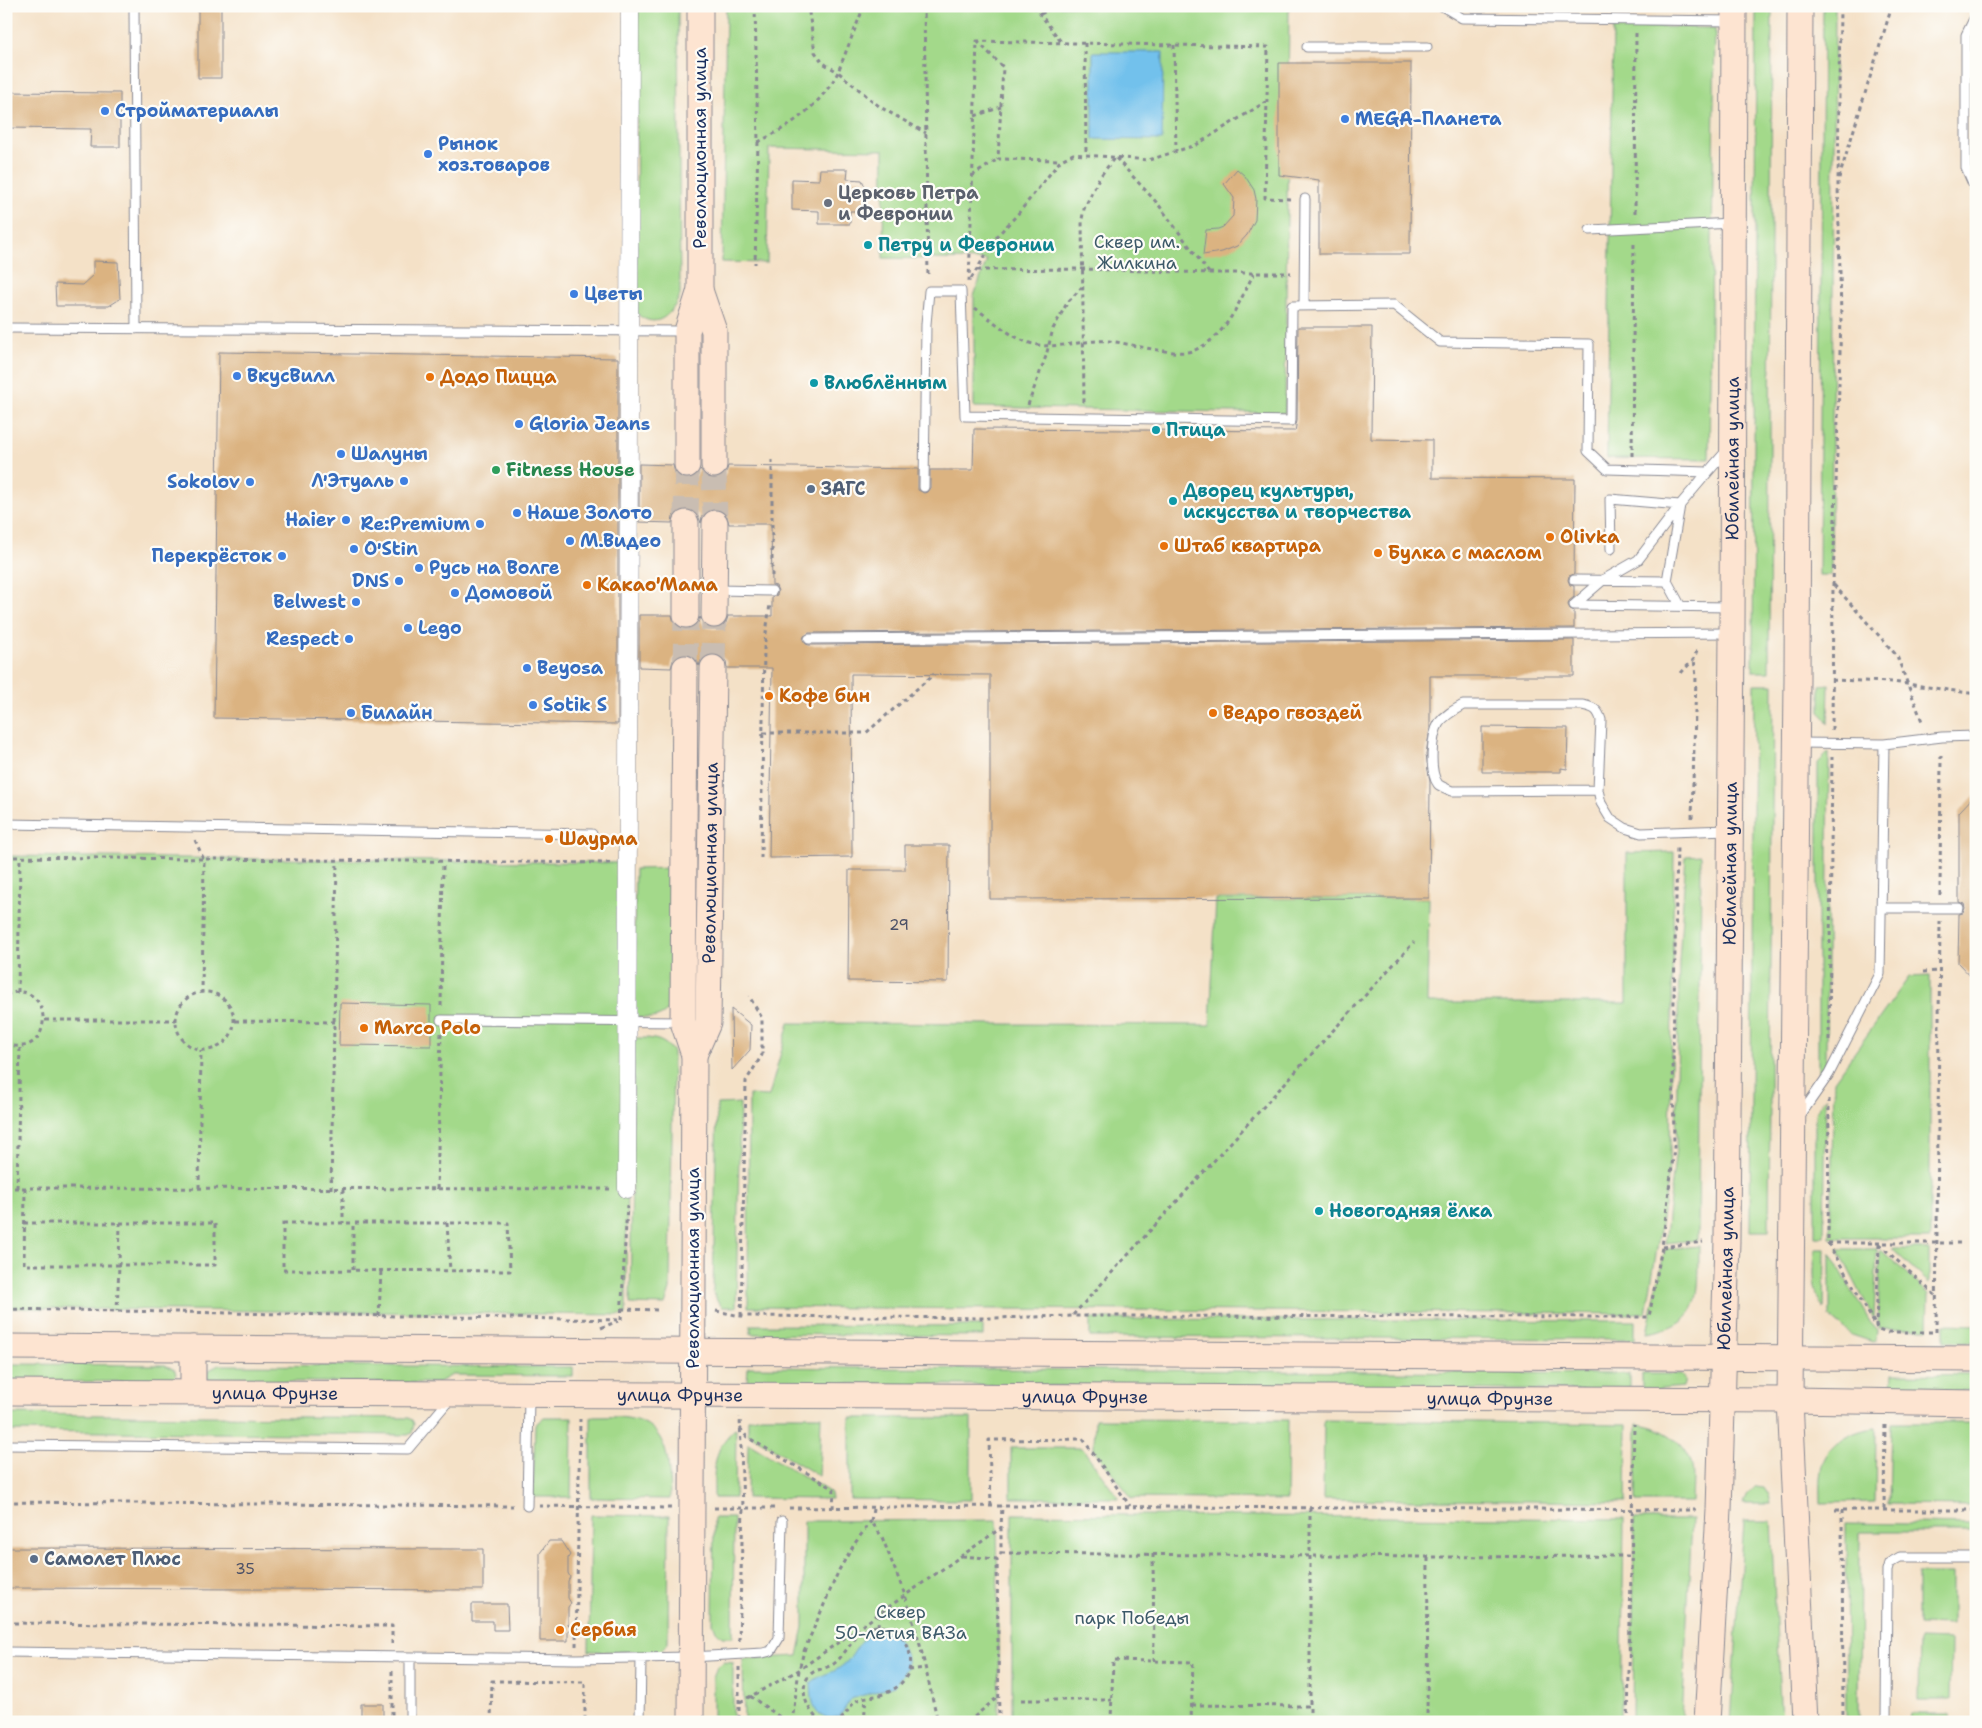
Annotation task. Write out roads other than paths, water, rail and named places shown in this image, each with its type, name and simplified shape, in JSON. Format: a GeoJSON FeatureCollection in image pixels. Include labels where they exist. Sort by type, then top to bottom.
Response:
{"type":"FeatureCollection","features":[{"type":"Feature","properties":{"kind":"main road","name":"Революционная улица"},"geometry":{"type":"LineString","coordinates":[[687,465],[687,330],[700,290],[700,6]]}},
{"type":"Feature","properties":{"kind":"main road"},"geometry":{"type":"LineString","coordinates":[[1800,6],[1794,1125],[1790,1400],[1808,1716]]}},
{"type":"Feature","properties":{"kind":"main road","name":"Юбилейная улица"},"geometry":{"type":"LineString","coordinates":[[1707,1722],[1719,1510],[1727,1241],[1732,633],[1734,14]]}},
{"type":"Feature","properties":{"kind":"main road","name":"Революционная улица"},"geometry":{"type":"LineString","coordinates":[[700,290],[714,331],[714,465]]}},
{"type":"Feature","properties":{"kind":"main road"},"geometry":{"type":"LineString","coordinates":[[686,523],[686,615]]}},
{"type":"Feature","properties":{"kind":"main road"},"geometry":{"type":"LineString","coordinates":[[714,615],[715,523]]}},
{"type":"Feature","properties":{"kind":"main road","name":"Революционная улица"},"geometry":{"type":"LineString","coordinates":[[685,668],[683,1022],[694,1055],[691,1722]]}},
{"type":"Feature","properties":{"kind":"main road","name":"Революционная улица"},"geometry":{"type":"LineString","coordinates":[[694,1055],[708,1023],[713,668]]}},
{"type":"Feature","properties":{"kind":"main road"},"geometry":{"type":"LineString","coordinates":[[6,1347],[1976,1359]]}},
{"type":"Feature","properties":{"kind":"main road","name":"улица Фрунзе"},"geometry":{"type":"LineString","coordinates":[[193,1348],[193,1392]]}},
{"type":"Feature","properties":{"kind":"main road","name":"улица Фрунзе"},"geometry":{"type":"LineString","coordinates":[[6,1392],[1790,1400],[1976,1403]]}},
{"type":"Feature","properties":{"kind":"street"},"geometry":{"type":"LineString","coordinates":[[627,1189],[630,6]]}},
{"type":"Feature","properties":{"kind":"lane"},"geometry":{"type":"LineString","coordinates":[[134,6],[136,329]]}},
{"type":"Feature","properties":{"kind":"lane"},"geometry":{"type":"LineString","coordinates":[[1442,6],[1462,18],[1734,14]]}},
{"type":"Feature","properties":{"kind":"lane"},"geometry":{"type":"LineString","coordinates":[[1976,15],[1966,35],[1966,168],[1976,191]]}},
{"type":"Feature","properties":{"kind":"lane"},"geometry":{"type":"LineString","coordinates":[[1307,47],[1427,46]]}},
{"type":"Feature","properties":{"kind":"lane"},"geometry":{"type":"LineString","coordinates":[[1304,306],[1305,199]]}},
{"type":"Feature","properties":{"kind":"lane"},"geometry":{"type":"LineString","coordinates":[[1590,230],[1733,223]]}},
{"type":"Feature","properties":{"kind":"lane"},"geometry":{"type":"LineString","coordinates":[[924,487],[928,291],[961,291],[965,416],[1290,421],[1292,306],[1394,306],[1440,342],[1589,344],[1588,451],[1607,468],[1708,472]]}},
{"type":"Feature","properties":{"kind":"lane"},"geometry":{"type":"LineString","coordinates":[[6,328],[687,330]]}},
{"type":"Feature","properties":{"kind":"lane"},"geometry":{"type":"LineString","coordinates":[[1732,607],[1574,605],[1603,580],[1638,560],[1680,505],[1733,443]]}},
{"type":"Feature","properties":{"kind":"lane"},"geometry":{"type":"LineString","coordinates":[[1611,549],[1610,499],[1680,505]]}},
{"type":"Feature","properties":{"kind":"lane"},"geometry":{"type":"LineString","coordinates":[[1680,505],[1667,581],[1680,605]]}},
{"type":"Feature","properties":{"kind":"lane"},"geometry":{"type":"LineString","coordinates":[[1574,580],[1667,581]]}},
{"type":"Feature","properties":{"kind":"lane"},"geometry":{"type":"LineString","coordinates":[[714,590],[772,591]]}},
{"type":"Feature","properties":{"kind":"lane"},"geometry":{"type":"LineString","coordinates":[[809,640],[1732,633]]}},
{"type":"Feature","properties":{"kind":"lane"},"geometry":{"type":"LineString","coordinates":[[1598,790],[1452,791],[1439,785],[1433,772],[1434,737],[1438,724],[1450,712],[1463,705],[1582,704],[1592,707],[1598,711],[1601,720],[1598,790],[1601,803],[1610,818],[1625,828],[1641,833],[1730,830]]}},
{"type":"Feature","properties":{"kind":"lane"},"geometry":{"type":"LineString","coordinates":[[1796,743],[1884,744],[1942,737],[1976,736]]}},
{"type":"Feature","properties":{"kind":"lane"},"geometry":{"type":"LineString","coordinates":[[1794,1125],[1829,1074],[1880,974],[1884,744]]}},
{"type":"Feature","properties":{"kind":"lane"},"geometry":{"type":"LineString","coordinates":[[6,824],[592,834]]}},
{"type":"Feature","properties":{"kind":"lane"},"geometry":{"type":"LineString","coordinates":[[1882,908],[1959,908]]}},
{"type":"Feature","properties":{"kind":"lane"},"geometry":{"type":"LineString","coordinates":[[441,1020],[683,1022]]}},
{"type":"Feature","properties":{"kind":"lane"},"geometry":{"type":"LineString","coordinates":[[1976,1250],[1976,1308]]}},
{"type":"Feature","properties":{"kind":"lane"},"geometry":{"type":"LineString","coordinates":[[6,1445],[408,1449],[454,1394]]}},
{"type":"Feature","properties":{"kind":"lane"},"geometry":{"type":"LineString","coordinates":[[527,1506],[529,1394]]}},
{"type":"Feature","properties":{"kind":"lane"},"geometry":{"type":"LineString","coordinates":[[6,1652],[576,1659],[691,1657],[771,1651],[779,1638],[782,1521]]}},
{"type":"Feature","properties":{"kind":"lane"},"geometry":{"type":"LineString","coordinates":[[1886,1722],[1887,1570],[1889,1563],[1900,1557],[1976,1557]]}},
{"type":"Feature","properties":{"kind":"lane"},"geometry":{"type":"LineString","coordinates":[[410,1657],[410,1722]]}},
{"type":"Feature","properties":{"kind":"lane"},"geometry":{"type":"LineString","coordinates":[[640,1722],[641,1658]]}},
{"type":"Feature","properties":{"kind":"water"},"geometry":{"type":"Polygon","coordinates":[[[1093,52],[1163,52],[1162,140],[1093,139],[1093,52]]]}},
{"type":"Feature","properties":{"kind":"water"},"geometry":{"type":"Polygon","coordinates":[[[885,1631],[896,1636],[907,1658],[907,1667],[894,1686],[851,1699],[840,1716],[831,1718],[819,1714],[813,1704],[811,1683],[842,1666],[859,1644],[868,1636],[885,1631]]]}},
{"type":"Feature","properties":{"kind":"tunnel"},"geometry":{"type":"LineString","coordinates":[[686,523],[687,465]]}},
{"type":"Feature","properties":{"kind":"tunnel"},"geometry":{"type":"LineString","coordinates":[[714,465],[715,523]]}},
{"type":"Feature","properties":{"kind":"tunnel"},"geometry":{"type":"LineString","coordinates":[[685,668],[686,615]]}},
{"type":"Feature","properties":{"kind":"tunnel"},"geometry":{"type":"LineString","coordinates":[[713,668],[714,615]]}},
{"type":"Feature","properties":{"kind":"place","name":"Стройматериалы"},"geometry":{"type":"Point","coordinates":[105,111]}},
{"type":"Feature","properties":{"kind":"place","name":"MEGA-Планета"},"geometry":{"type":"Point","coordinates":[1345,119]}},
{"type":"Feature","properties":{"kind":"place","name":"Рынок хоз.товаров"},"geometry":{"type":"Point","coordinates":[428,154]}},
{"type":"Feature","properties":{"kind":"place","name":"Церковь Петра и Февронии"},"geometry":{"type":"Point","coordinates":[828,203]}},
{"type":"Feature","properties":{"kind":"place","name":"Петру и Февронии"},"geometry":{"type":"Point","coordinates":[868,245]}},
{"type":"Feature","properties":{"kind":"place","name":"Цветы"},"geometry":{"type":"Point","coordinates":[574,294]}},
{"type":"Feature","properties":{"kind":"place","name":"ВкусВилл"},"geometry":{"type":"Point","coordinates":[237,376]}},
{"type":"Feature","properties":{"kind":"place","name":"Додо Пицца"},"geometry":{"type":"Point","coordinates":[430,377]}},
{"type":"Feature","properties":{"kind":"place","name":"Влюблённым"},"geometry":{"type":"Point","coordinates":[814,383]}},
{"type":"Feature","properties":{"kind":"place","name":"Gloria Jeans"},"geometry":{"type":"Point","coordinates":[519,424]}},
{"type":"Feature","properties":{"kind":"place","name":"Птица"},"geometry":{"type":"Point","coordinates":[1156,430]}},
{"type":"Feature","properties":{"kind":"place","name":"Шалуны"},"geometry":{"type":"Point","coordinates":[341,454]}},
{"type":"Feature","properties":{"kind":"place","name":"Fitness House"},"geometry":{"type":"Point","coordinates":[496,470]}},
{"type":"Feature","properties":{"kind":"place","name":"Л'Этуаль"},"geometry":{"type":"Point","coordinates":[404,481]}},
{"type":"Feature","properties":{"kind":"place","name":"Sokolov"},"geometry":{"type":"Point","coordinates":[250,482]}},
{"type":"Feature","properties":{"kind":"place","name":"ЗАГС"},"geometry":{"type":"Point","coordinates":[811,489]}},
{"type":"Feature","properties":{"kind":"place","name":"Дворец культуры, искусства и творчества"},"geometry":{"type":"Point","coordinates":[1173,501]}},
{"type":"Feature","properties":{"kind":"place","name":"Наше Золото"},"geometry":{"type":"Point","coordinates":[517,513]}},
{"type":"Feature","properties":{"kind":"place","name":"Haier"},"geometry":{"type":"Point","coordinates":[346,520]}},
{"type":"Feature","properties":{"kind":"place","name":"Re:Premium"},"geometry":{"type":"Point","coordinates":[480,524]}},
{"type":"Feature","properties":{"kind":"place","name":"Olivka"},"geometry":{"type":"Point","coordinates":[1550,537]}},
{"type":"Feature","properties":{"kind":"place","name":"М.Видео"},"geometry":{"type":"Point","coordinates":[570,541]}},
{"type":"Feature","properties":{"kind":"place","name":"Штаб квартира"},"geometry":{"type":"Point","coordinates":[1164,546]}},
{"type":"Feature","properties":{"kind":"place","name":"O'Stin"},"geometry":{"type":"Point","coordinates":[354,549]}},
{"type":"Feature","properties":{"kind":"place","name":"Булка с маслом"},"geometry":{"type":"Point","coordinates":[1378,553]}},
{"type":"Feature","properties":{"kind":"place","name":"Перекрёсток"},"geometry":{"type":"Point","coordinates":[282,556]}},
{"type":"Feature","properties":{"kind":"place","name":"Русь на Волге"},"geometry":{"type":"Point","coordinates":[419,568]}},
{"type":"Feature","properties":{"kind":"place","name":"DNS"},"geometry":{"type":"Point","coordinates":[399,581]}},
{"type":"Feature","properties":{"kind":"place","name":"Какао'Мама"},"geometry":{"type":"Point","coordinates":[587,585]}},
{"type":"Feature","properties":{"kind":"place","name":"Домовой"},"geometry":{"type":"Point","coordinates":[455,593]}},
{"type":"Feature","properties":{"kind":"place","name":"Belwest"},"geometry":{"type":"Point","coordinates":[356,602]}},
{"type":"Feature","properties":{"kind":"place","name":"Lego"},"geometry":{"type":"Point","coordinates":[408,628]}},
{"type":"Feature","properties":{"kind":"place","name":"Respect"},"geometry":{"type":"Point","coordinates":[349,639]}},
{"type":"Feature","properties":{"kind":"place","name":"Beyosa"},"geometry":{"type":"Point","coordinates":[527,668]}},
{"type":"Feature","properties":{"kind":"place","name":"Кофе бин"},"geometry":{"type":"Point","coordinates":[769,696]}},
{"type":"Feature","properties":{"kind":"place","name":"Sotik S"},"geometry":{"type":"Point","coordinates":[533,705]}},
{"type":"Feature","properties":{"kind":"place","name":"Билайн"},"geometry":{"type":"Point","coordinates":[351,713]}},
{"type":"Feature","properties":{"kind":"place","name":"Ведро гвоздей"},"geometry":{"type":"Point","coordinates":[1213,713]}},
{"type":"Feature","properties":{"kind":"place","name":"Шаурма"},"geometry":{"type":"Point","coordinates":[549,839]}},
{"type":"Feature","properties":{"kind":"place","name":"Marco Polo"},"geometry":{"type":"Point","coordinates":[364,1028]}},
{"type":"Feature","properties":{"kind":"place","name":"Новогодняя ёлка"},"geometry":{"type":"Point","coordinates":[1319,1211]}},
{"type":"Feature","properties":{"kind":"place","name":"Самолет Плюс"},"geometry":{"type":"Point","coordinates":[34,1559]}},
{"type":"Feature","properties":{"kind":"place","name":"Сербия"},"geometry":{"type":"Point","coordinates":[560,1630]}},
{"type":"Feature","properties":{"kind":"park label","name":"Сквер им. Жилкина"},"geometry":{"type":"Point","coordinates":[1137,252]}},
{"type":"Feature","properties":{"kind":"park label","name":"парк Победы"},"geometry":{"type":"Point","coordinates":[1132,1618]}},
{"type":"Feature","properties":{"kind":"park label","name":"Сквер 50-летия ВАЗа"},"geometry":{"type":"Point","coordinates":[901,1622]}}]}
